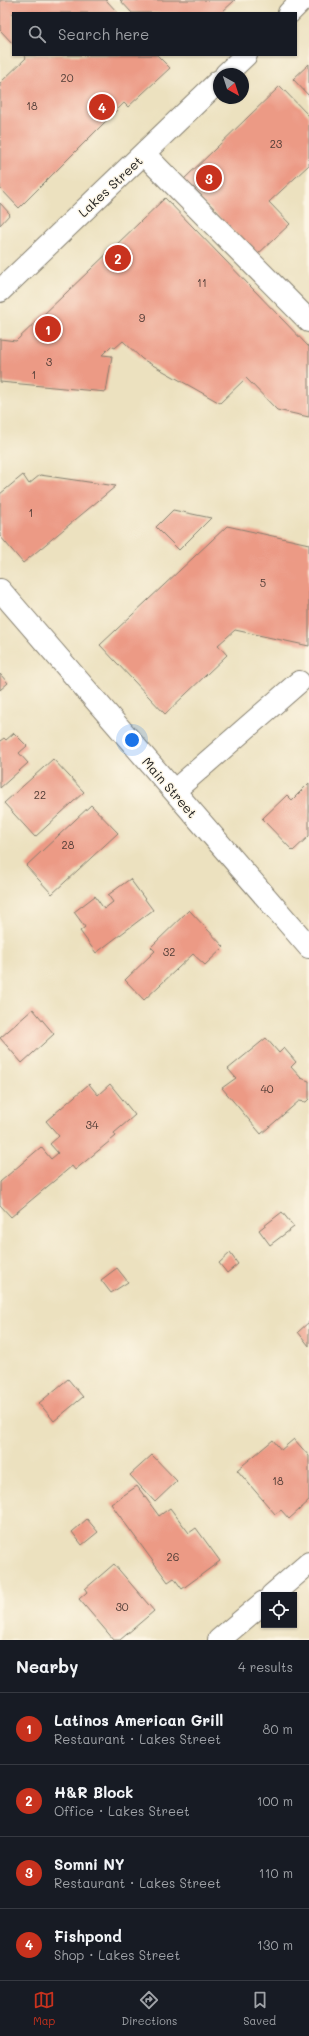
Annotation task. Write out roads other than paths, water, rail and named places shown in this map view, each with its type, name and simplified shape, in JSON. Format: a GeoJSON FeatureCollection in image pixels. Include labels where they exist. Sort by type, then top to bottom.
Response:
{"type":"FeatureCollection","features":[{"type":"Feature","properties":{"kind":"street"},"geometry":{"type":"LineString","coordinates":[[290,12],[302,0]]}},
{"type":"Feature","properties":{"kind":"street"},"geometry":{"type":"LineString","coordinates":[[232,68],[245,56]]}},
{"type":"Feature","properties":{"kind":"street","name":"Lakes Street"},"geometry":{"type":"LineString","coordinates":[[0,291],[213,87]]}},
{"type":"Feature","properties":{"kind":"street"},"geometry":{"type":"LineString","coordinates":[[144,154],[309,322]]}},
{"type":"Feature","properties":{"kind":"street","name":"Main Street"},"geometry":{"type":"LineString","coordinates":[[0,590],[309,947]]}},
{"type":"Feature","properties":{"kind":"street"},"geometry":{"type":"LineString","coordinates":[[174,791],[299,682]]}},
{"type":"Feature","properties":{"kind":"street"},"geometry":{"type":"LineString","coordinates":[[275,1592],[309,1563]]}},
{"type":"Feature","properties":{"kind":"street"},"geometry":{"type":"LineString","coordinates":[[219,1640],[261,1605]]}},
{"type":"Feature","properties":{"kind":"place","name":"Fishpond"},"geometry":{"type":"Point","coordinates":[102,107]}},
{"type":"Feature","properties":{"kind":"place","name":"Somni NY"},"geometry":{"type":"Point","coordinates":[209,178]}},
{"type":"Feature","properties":{"kind":"place","name":"H&R Block"},"geometry":{"type":"Point","coordinates":[118,258]}},
{"type":"Feature","properties":{"kind":"place","name":"Latinos American Grill"},"geometry":{"type":"Point","coordinates":[48,329]}}]}
